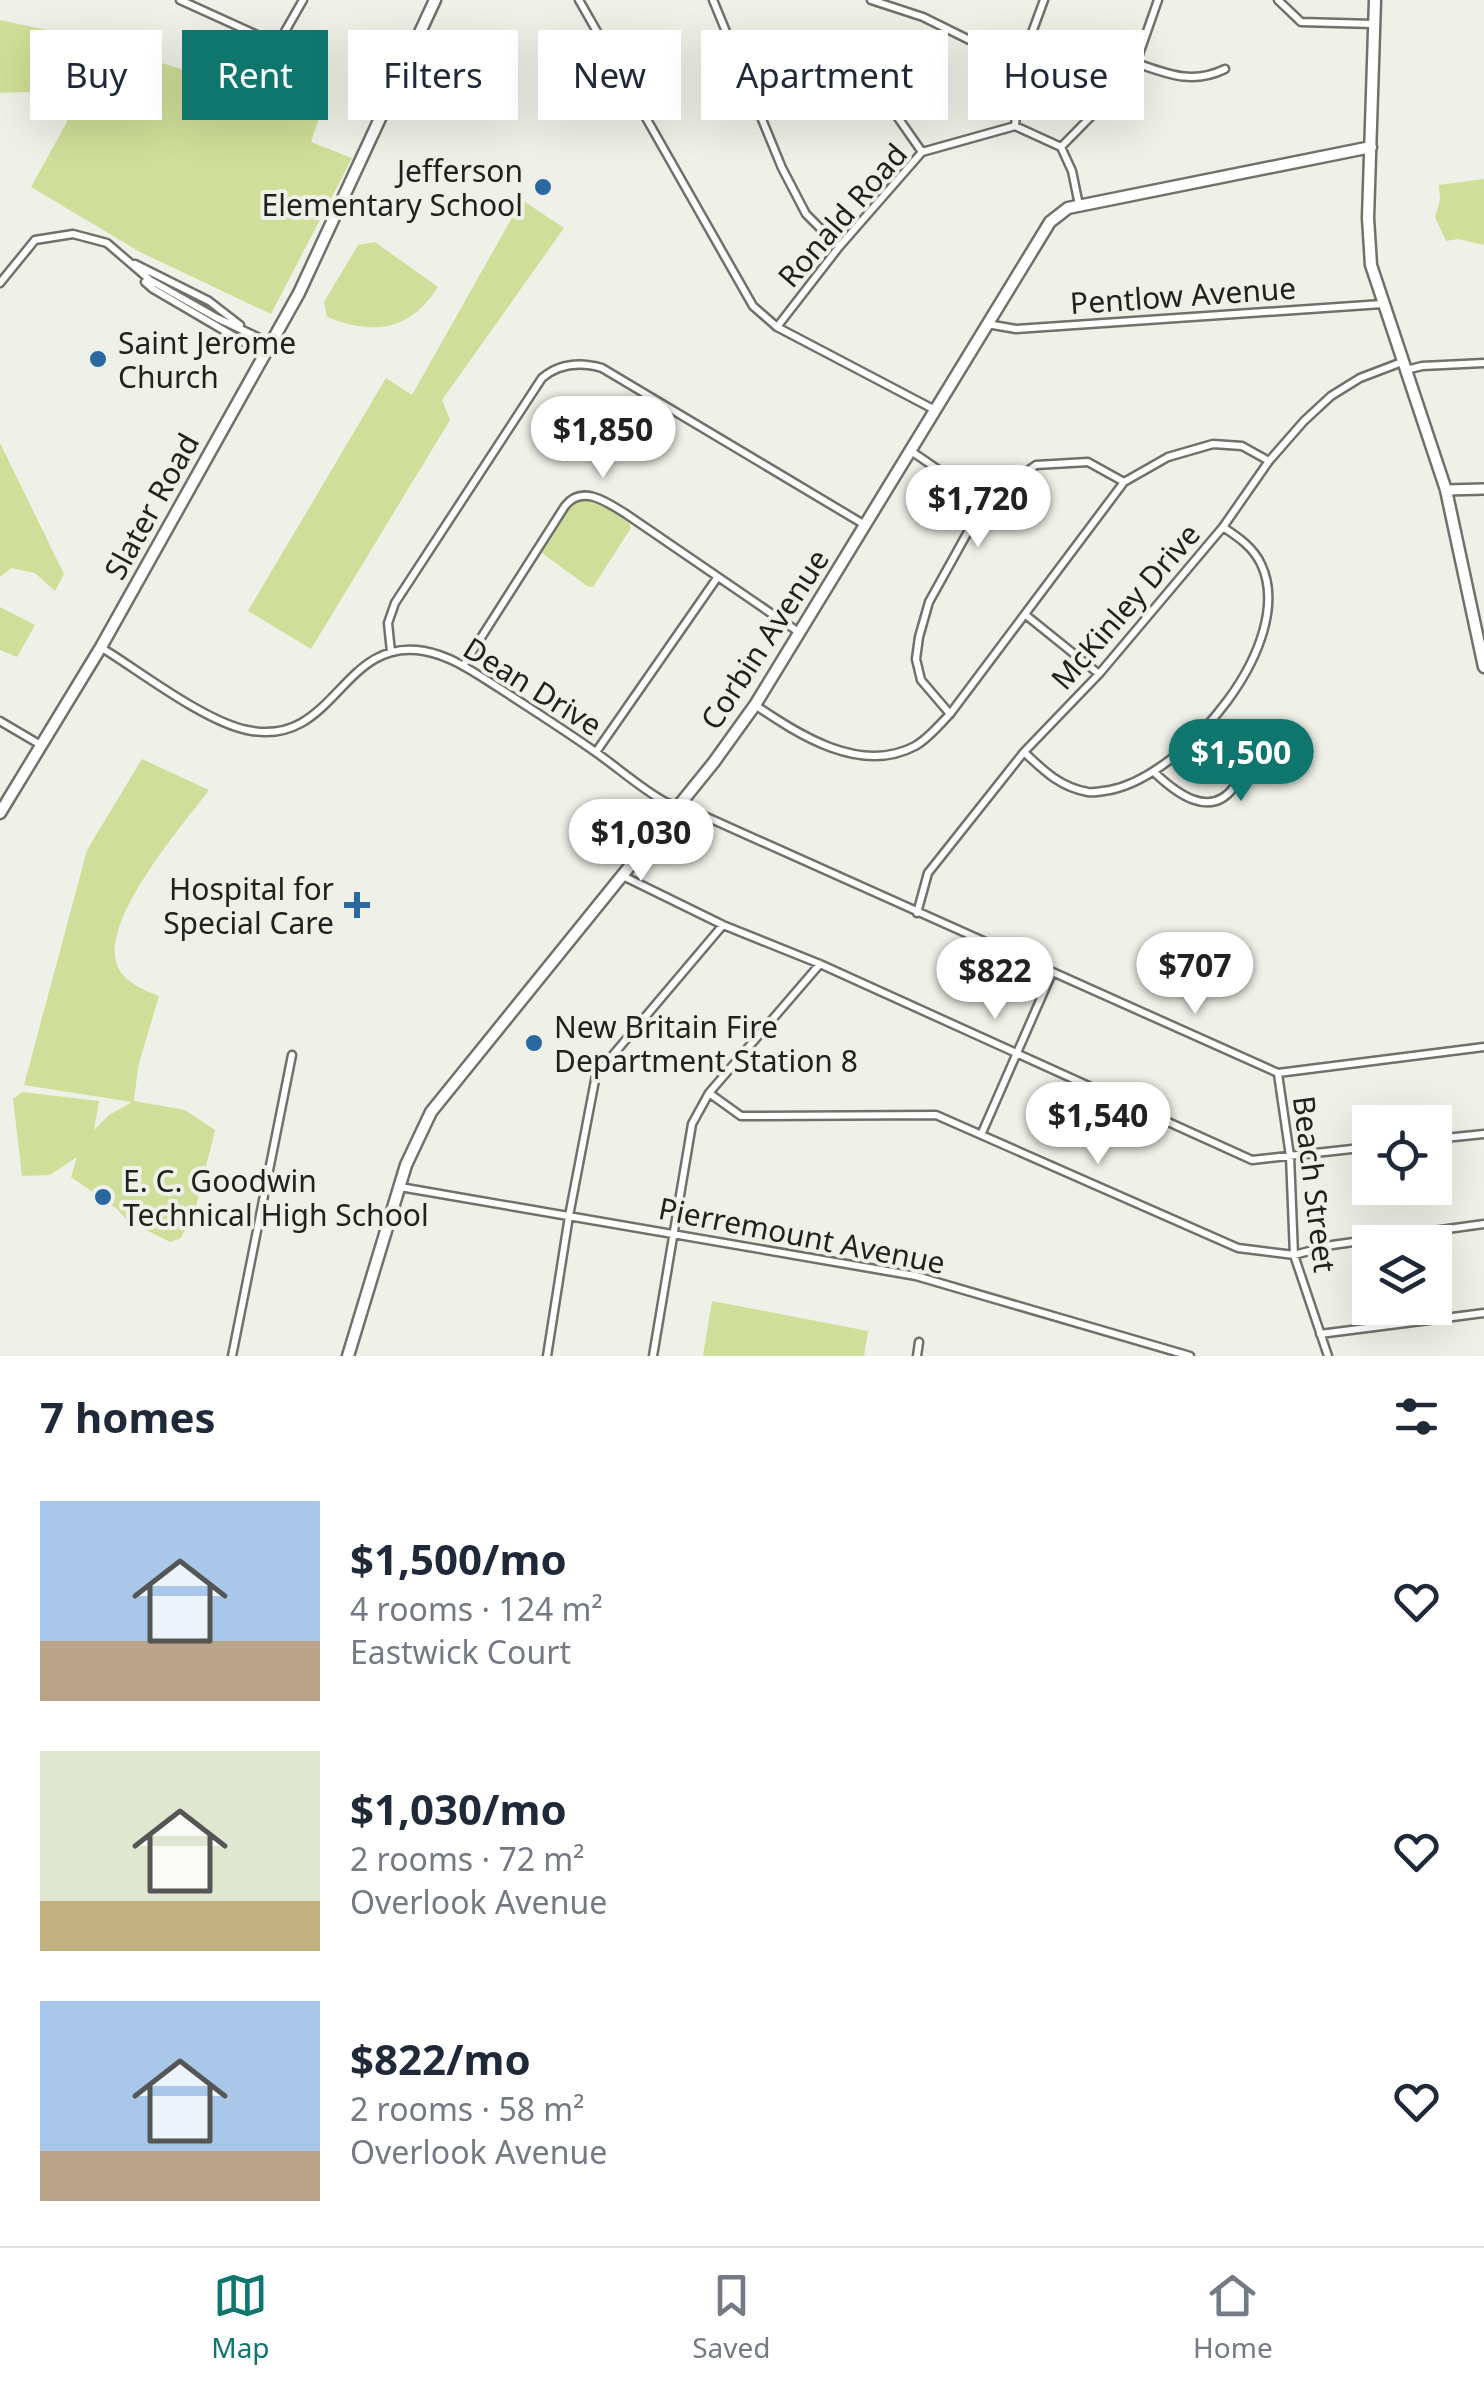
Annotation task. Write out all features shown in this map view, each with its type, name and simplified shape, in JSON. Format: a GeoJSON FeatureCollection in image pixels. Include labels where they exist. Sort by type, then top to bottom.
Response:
{"type":"FeatureCollection","features":[{"type":"Feature","properties":{"kind":"main road","name":"Slater Road"},"geometry":{"type":"LineString","coordinates":[[0,812],[100,647],[299,293],[436,0]]}},
{"type":"Feature","properties":{"kind":"main road"},"geometry":{"type":"LineString","coordinates":[[1375,0],[1371,264],[1446,490],[1484,667]]}},
{"type":"Feature","properties":{"kind":"main road","name":"Corbin Avenue"},"geometry":{"type":"LineString","coordinates":[[348,1356],[400,1187],[416,1140],[431,1112],[755,705],[1050,222],[1061,212],[1079,206],[1371,147]]}},
{"type":"Feature","properties":{"kind":"street"},"geometry":{"type":"LineString","coordinates":[[180,0],[196,3],[266,39],[283,35],[303,0]]}},
{"type":"Feature","properties":{"kind":"street"},"geometry":{"type":"LineString","coordinates":[[579,0],[753,306],[777,328],[935,410]]}},
{"type":"Feature","properties":{"kind":"street"},"geometry":{"type":"LineString","coordinates":[[727,0],[715,3],[782,168],[806,214],[840,248]]}},
{"type":"Feature","properties":{"kind":"street"},"geometry":{"type":"LineString","coordinates":[[871,0],[923,16],[968,39]]}},
{"type":"Feature","properties":{"kind":"street"},"geometry":{"type":"LineString","coordinates":[[1033,30],[1044,0]]}},
{"type":"Feature","properties":{"kind":"street"},"geometry":{"type":"LineString","coordinates":[[1144,40],[1158,0]]}},
{"type":"Feature","properties":{"kind":"street"},"geometry":{"type":"LineString","coordinates":[[1278,0],[1301,22],[1374,24]]}},
{"type":"Feature","properties":{"kind":"street"},"geometry":{"type":"LineString","coordinates":[[1144,66],[1180,78],[1206,78],[1224,69]]}},
{"type":"Feature","properties":{"kind":"street"},"geometry":{"type":"LineString","coordinates":[[900,120],[922,152]]}},
{"type":"Feature","properties":{"kind":"street"},"geometry":{"type":"LineString","coordinates":[[1015,120],[1015,126],[1061,146],[1072,171],[1079,206]]}},
{"type":"Feature","properties":{"kind":"street"},"geometry":{"type":"LineString","coordinates":[[1061,146],[1087,120]]}},
{"type":"Feature","properties":{"kind":"street","name":"Ronald Road"},"geometry":{"type":"LineString","coordinates":[[777,328],[922,152],[1015,126]]}},
{"type":"Feature","properties":{"kind":"street"},"geometry":{"type":"LineString","coordinates":[[0,283],[35,240],[73,234],[107,243],[150,280],[217,318],[243,328],[268,348]]}},
{"type":"Feature","properties":{"kind":"street"},"geometry":{"type":"LineString","coordinates":[[130,261],[153,290],[268,348]]}},
{"type":"Feature","properties":{"kind":"street","name":"Pentlow Avenue"},"geometry":{"type":"LineString","coordinates":[[987,324],[1016,329],[1382,304]]}},
{"type":"Feature","properties":{"kind":"street","name":"McKinley Drive"},"geometry":{"type":"LineString","coordinates":[[917,913],[928,873],[1024,752],[1099,674],[1224,528],[1269,462],[1304,421],[1331,396],[1369,374],[1404,366],[1484,363]]}},
{"type":"Feature","properties":{"kind":"street"},"geometry":{"type":"LineString","coordinates":[[100,647],[216,719],[249,731],[282,730],[306,722],[334,700],[358,668],[392,652],[388,623],[395,603],[542,378],[566,366],[602,368],[866,526]]}},
{"type":"Feature","properties":{"kind":"street"},"geometry":{"type":"LineString","coordinates":[[755,705],[842,753],[880,755],[915,746],[950,714],[1124,482],[1168,458],[1212,444],[1242,446],[1269,462]]}},
{"type":"Feature","properties":{"kind":"street"},"geometry":{"type":"LineString","coordinates":[[911,451],[984,501]]}},
{"type":"Feature","properties":{"kind":"street"},"geometry":{"type":"LineString","coordinates":[[950,714],[921,680],[916,659],[919,637],[929,602],[984,501],[1036,465],[1088,462],[1124,482]]}},
{"type":"Feature","properties":{"kind":"street"},"geometry":{"type":"LineString","coordinates":[[1446,490],[1484,489]]}},
{"type":"Feature","properties":{"kind":"street"},"geometry":{"type":"LineString","coordinates":[[463,666],[575,496],[589,496],[610,504],[801,634]]}},
{"type":"Feature","properties":{"kind":"street"},"geometry":{"type":"LineString","coordinates":[[1024,752],[1053,780],[1091,793],[1126,786],[1154,773],[1214,720],[1246,670],[1266,622],[1268,593],[1262,564],[1247,543],[1224,528]]}},
{"type":"Feature","properties":{"kind":"street"},"geometry":{"type":"LineString","coordinates":[[596,752],[717,578]]}},
{"type":"Feature","properties":{"kind":"street"},"geometry":{"type":"LineString","coordinates":[[1027,616],[1099,674]]}},
{"type":"Feature","properties":{"kind":"street","name":"Dean Drive"},"geometry":{"type":"LineString","coordinates":[[392,652],[422,650],[452,659],[664,801],[1278,1073]]}},
{"type":"Feature","properties":{"kind":"street"},"geometry":{"type":"LineString","coordinates":[[1154,773],[1184,799],[1214,801],[1234,788],[1243,763],[1234,738],[1214,720]]}},
{"type":"Feature","properties":{"kind":"street"},"geometry":{"type":"LineString","coordinates":[[0,721],[40,744]]}},
{"type":"Feature","properties":{"kind":"street"},"geometry":{"type":"LineString","coordinates":[[622,875],[723,925],[820,964],[1252,1160],[1352,1149]]}},
{"type":"Feature","properties":{"kind":"street"},"geometry":{"type":"LineString","coordinates":[[547,1356],[596,1075],[723,925]]}},
{"type":"Feature","properties":{"kind":"street"},"geometry":{"type":"LineString","coordinates":[[654,1356],[692,1124],[709,1093],[820,964]]}},
{"type":"Feature","properties":{"kind":"street"},"geometry":{"type":"LineString","coordinates":[[982,1135],[1052,973]]}},
{"type":"Feature","properties":{"kind":"street"},"geometry":{"type":"LineString","coordinates":[[1278,1073],[1484,1047]]}},
{"type":"Feature","properties":{"kind":"street"},"geometry":{"type":"LineString","coordinates":[[232,1356],[292,1055]]}},
{"type":"Feature","properties":{"kind":"street","name":"Beach Street"},"geometry":{"type":"LineString","coordinates":[[1278,1073],[1290,1156],[1294,1254],[1327,1355]]}},
{"type":"Feature","properties":{"kind":"street"},"geometry":{"type":"LineString","coordinates":[[709,1093],[741,1116],[936,1115],[1238,1248],[1294,1254],[1484,1224]]}},
{"type":"Feature","properties":{"kind":"street"},"geometry":{"type":"LineString","coordinates":[[1452,1138],[1484,1134]]}},
{"type":"Feature","properties":{"kind":"street","name":"Pierremount Avenue"},"geometry":{"type":"LineString","coordinates":[[400,1187],[916,1276],[1190,1356]]}},
{"type":"Feature","properties":{"kind":"street"},"geometry":{"type":"LineString","coordinates":[[1320,1334],[1484,1313]]}},
{"type":"Feature","properties":{"kind":"street"},"geometry":{"type":"LineString","coordinates":[[917,1356],[919,1342]]}},
{"type":"Feature","properties":{"kind":"green space"},"geometry":{"type":"Polygon","coordinates":[[[0,20],[47,30],[30,30],[30,92],[0,93],[0,20]]]}},
{"type":"Feature","properties":{"kind":"green space"},"geometry":{"type":"Polygon","coordinates":[[[162,63],[182,69],[182,120],[318,120],[311,142],[352,158],[271,314],[140,252],[31,187],[67,122],[162,120],[162,63]]]}},
{"type":"Feature","properties":{"kind":"green space"},"geometry":{"type":"Polygon","coordinates":[[[1484,179],[1484,245],[1458,239],[1446,241],[1435,217],[1439,185],[1484,179]]]}},
{"type":"Feature","properties":{"kind":"green space"},"geometry":{"type":"Polygon","coordinates":[[[522,200],[564,228],[442,400],[450,420],[311,649],[248,611],[386,378],[412,395],[522,200]]]}},
{"type":"Feature","properties":{"kind":"green space"},"geometry":{"type":"Polygon","coordinates":[[[375,242],[438,287],[415,313],[389,326],[360,326],[327,317],[324,302],[358,245],[375,242]]]}},
{"type":"Feature","properties":{"kind":"green space"},"geometry":{"type":"Polygon","coordinates":[[[0,443],[64,574],[55,591],[35,573],[11,568],[0,577],[0,443]]]}},
{"type":"Feature","properties":{"kind":"green space"},"geometry":{"type":"Polygon","coordinates":[[[580,499],[596,501],[631,528],[593,587],[542,553],[580,499]]]}},
{"type":"Feature","properties":{"kind":"green space"},"geometry":{"type":"Polygon","coordinates":[[[0,607],[35,625],[17,657],[0,650],[0,607]]]}},
{"type":"Feature","properties":{"kind":"green space"},"geometry":{"type":"Polygon","coordinates":[[[142,759],[209,790],[162,851],[129,904],[115,952],[123,975],[159,996],[138,1067],[134,1101],[185,1110],[215,1130],[196,1207],[181,1238],[170,1242],[128,1221],[71,1177],[77,1157],[50,1175],[22,1176],[13,1099],[22,1092],[99,1101],[94,1130],[109,1115],[132,1102],[24,1085],[87,850],[142,759]]]}},
{"type":"Feature","properties":{"kind":"green space"},"geometry":{"type":"Polygon","coordinates":[[[712,1301],[868,1331],[864,1356],[703,1356],[712,1301]]]}},
{"type":"Feature","properties":{"kind":"place","name":"Jefferson Elementary School"},"geometry":{"type":"Point","coordinates":[543,187]}},
{"type":"Feature","properties":{"kind":"place","name":"Saint Jerome Church"},"geometry":{"type":"Point","coordinates":[98,359]}},
{"type":"Feature","properties":{"kind":"place","name":"Hospital for Special Care"},"geometry":{"type":"Point","coordinates":[357,905]}},
{"type":"Feature","properties":{"kind":"place","name":"New Britain Fire Department Station 8"},"geometry":{"type":"Point","coordinates":[534,1043]}},
{"type":"Feature","properties":{"kind":"place","name":"E. C. Goodwin Technical High School"},"geometry":{"type":"Point","coordinates":[103,1197]}}]}
